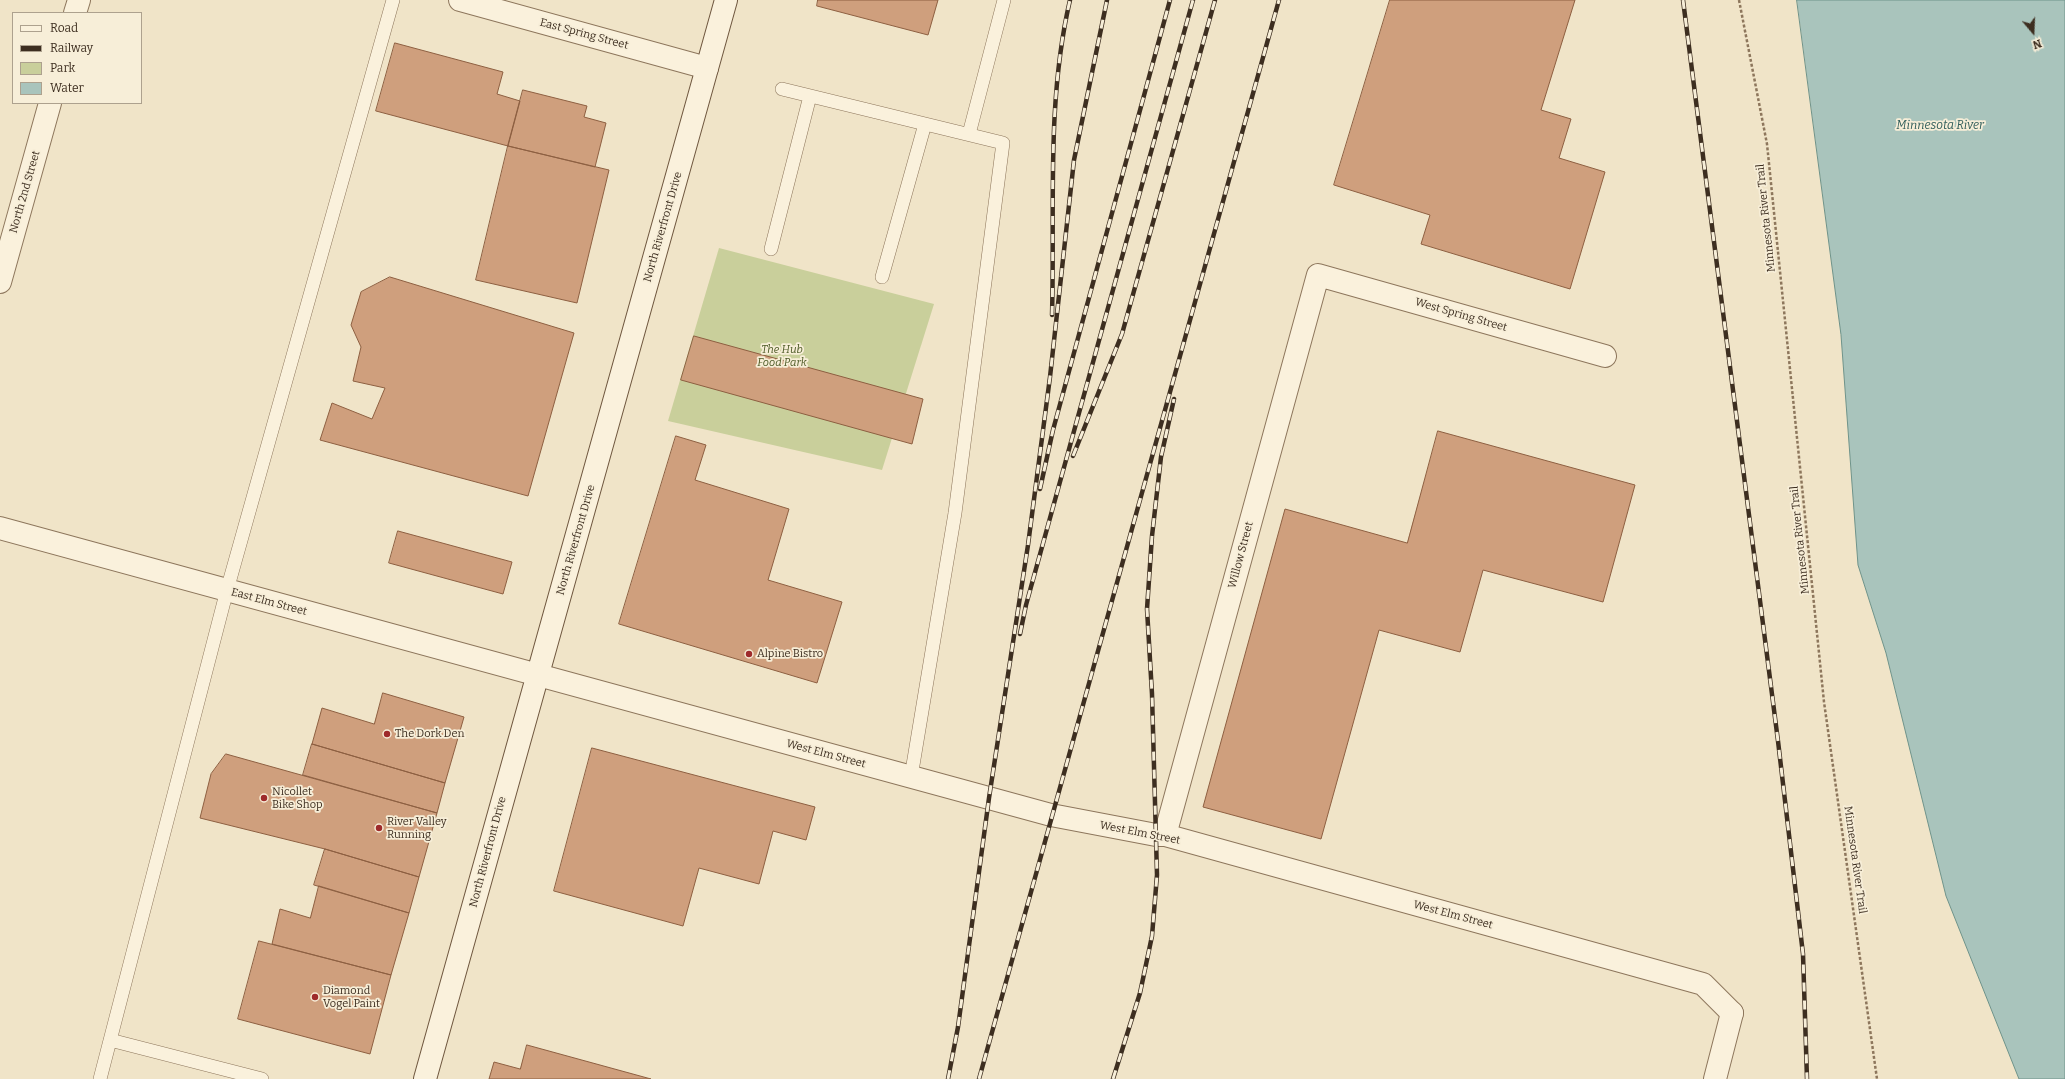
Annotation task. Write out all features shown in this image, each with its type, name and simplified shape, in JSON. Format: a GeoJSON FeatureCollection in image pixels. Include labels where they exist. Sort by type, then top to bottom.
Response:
{"type":"FeatureCollection","features":[{"type":"Feature","properties":{"kind":"street"},"geometry":{"type":"LineString","coordinates":[[75,12],[79,0]]}},
{"type":"Feature","properties":{"kind":"street","name":"East Spring Street"},"geometry":{"type":"LineString","coordinates":[[460,0],[707,68]]}},
{"type":"Feature","properties":{"kind":"street","name":"North Riverfront Drive"},"geometry":{"type":"LineString","coordinates":[[426,1079],[726,0]]}},
{"type":"Feature","properties":{"kind":"street","name":"North 2nd Street"},"geometry":{"type":"LineString","coordinates":[[0,282],[50,104]]}},
{"type":"Feature","properties":{"kind":"street","name":"West Spring Street"},"geometry":{"type":"LineString","coordinates":[[1318,275],[1605,356]]}},
{"type":"Feature","properties":{"kind":"street","name":"Willow Street"},"geometry":{"type":"LineString","coordinates":[[1165,835],[1318,275]]}},
{"type":"Feature","properties":{"kind":"street","name":"East Elm Street"},"geometry":{"type":"LineString","coordinates":[[0,528],[538,674]]}},
{"type":"Feature","properties":{"kind":"street","name":"West Elm Street"},"geometry":{"type":"LineString","coordinates":[[538,674],[1051,815],[1156,836],[1165,835],[1703,984],[1732,1013],[1715,1079]]}},
{"type":"Feature","properties":{"kind":"lane"},"geometry":{"type":"LineString","coordinates":[[100,1079],[227,590],[393,0]]}},
{"type":"Feature","properties":{"kind":"lane"},"geometry":{"type":"LineString","coordinates":[[969,134],[1004,0]]}},
{"type":"Feature","properties":{"kind":"lane"},"geometry":{"type":"LineString","coordinates":[[782,89],[1003,143],[955,513],[911,777]]}},
{"type":"Feature","properties":{"kind":"lane"},"geometry":{"type":"LineString","coordinates":[[771,249],[810,96]]}},
{"type":"Feature","properties":{"kind":"lane"},"geometry":{"type":"LineString","coordinates":[[882,277],[925,124]]}},
{"type":"Feature","properties":{"kind":"lane"},"geometry":{"type":"LineString","coordinates":[[110,1040],[262,1079]]}},
{"type":"Feature","properties":{"kind":"path","name":"Minnesota River Trail"},"geometry":{"type":"LineString","coordinates":[[1739,0],[1767,144],[1824,702],[1877,1079]]}},
{"type":"Feature","properties":{"kind":"green space","name":"The Hub Food Park"},"geometry":{"type":"Polygon","coordinates":[[[719,248],[934,304],[882,470],[668,421],[719,248]]]}},
{"type":"Feature","properties":{"kind":"water","name":"Minnesota River"},"geometry":{"type":"Polygon","coordinates":[[[1797,0],[2065,0],[2065,1079],[2019,1079],[1946,896],[1886,653],[1858,565],[1841,335],[1797,0]]]}},
{"type":"Feature","properties":{"kind":"building"},"geometry":{"type":"Polygon","coordinates":[[[818,0],[938,0],[928,35],[817,6],[818,0]]]}},
{"type":"Feature","properties":{"kind":"building"},"geometry":{"type":"Polygon","coordinates":[[[1390,0],[1575,0],[1541,110],[1571,119],[1559,158],[1605,172],[1570,289],[1421,244],[1430,215],[1334,185],[1390,0]]]}},
{"type":"Feature","properties":{"kind":"building"},"geometry":{"type":"Polygon","coordinates":[[[395,43],[503,72],[497,94],[520,101],[508,146],[376,111],[395,43]]]}},
{"type":"Feature","properties":{"kind":"building"},"geometry":{"type":"Polygon","coordinates":[[[523,90],[587,106],[584,117],[606,123],[595,167],[508,146],[523,90]]]}},
{"type":"Feature","properties":{"kind":"building"},"geometry":{"type":"Polygon","coordinates":[[[508,146],[609,170],[577,303],[476,280],[508,146]]]}},
{"type":"Feature","properties":{"kind":"building"},"geometry":{"type":"Polygon","coordinates":[[[390,277],[574,333],[528,496],[320,440],[332,403],[372,419],[385,388],[353,381],[361,347],[351,325],[361,292],[390,277]]]}},
{"type":"Feature","properties":{"kind":"building"},"geometry":{"type":"Polygon","coordinates":[[[694,336],[923,399],[912,444],[681,380],[694,336]]]}},
{"type":"Feature","properties":{"kind":"building"},"geometry":{"type":"Polygon","coordinates":[[[1438,431],[1635,485],[1603,602],[1483,570],[1460,652],[1379,630],[1321,839],[1203,807],[1285,509],[1407,543],[1438,431]]]}},
{"type":"Feature","properties":{"kind":"building"},"geometry":{"type":"Polygon","coordinates":[[[676,436],[706,445],[695,480],[789,509],[768,580],[842,602],[817,683],[619,624],[676,436]]]}},
{"type":"Feature","properties":{"kind":"building"},"geometry":{"type":"Polygon","coordinates":[[[398,531],[512,562],[503,594],[389,563],[398,531]]]}},
{"type":"Feature","properties":{"kind":"building","name":"The Dork Den"},"geometry":{"type":"Polygon","coordinates":[[[383,693],[464,717],[445,783],[312,744],[322,708],[374,724],[383,693]]]}},
{"type":"Feature","properties":{"kind":"building"},"geometry":{"type":"Polygon","coordinates":[[[312,744],[445,783],[437,813],[303,775],[312,744]]]}},
{"type":"Feature","properties":{"kind":"building"},"geometry":{"type":"Polygon","coordinates":[[[592,748],[815,807],[806,840],[773,831],[759,884],[699,868],[683,926],[554,891],[592,748]]]}},
{"type":"Feature","properties":{"kind":"building"},"geometry":{"type":"Polygon","coordinates":[[[226,754],[437,813],[419,877],[325,849],[200,818],[211,774],[226,754]]]}},
{"type":"Feature","properties":{"kind":"building"},"geometry":{"type":"Polygon","coordinates":[[[325,849],[419,877],[409,913],[314,885],[325,849]]]}},
{"type":"Feature","properties":{"kind":"building"},"geometry":{"type":"Polygon","coordinates":[[[319,886],[409,913],[391,975],[272,944],[280,909],[310,918],[319,886]]]}},
{"type":"Feature","properties":{"kind":"building","name":"Diamond Vogel Paint"},"geometry":{"type":"Polygon","coordinates":[[[259,941],[391,975],[370,1054],[238,1019],[259,941]]]}},
{"type":"Feature","properties":{"kind":"building"},"geometry":{"type":"Polygon","coordinates":[[[527,1045],[651,1079],[489,1079],[494,1062],[520,1069],[527,1045]]]}},
{"type":"Feature","properties":{"kind":"railway"},"geometry":{"type":"LineString","coordinates":[[1052,315],[1053,157],[1057,78],[1062,39],[1070,0]]}},
{"type":"Feature","properties":{"kind":"railway"},"geometry":{"type":"LineString","coordinates":[[948,1079],[958,1027],[989,798],[1028,545],[1050,377],[1074,160],[1107,0]]}},
{"type":"Feature","properties":{"kind":"railway"},"geometry":{"type":"LineString","coordinates":[[1040,489],[1053,430],[1170,0]]}},
{"type":"Feature","properties":{"kind":"railway"},"geometry":{"type":"LineString","coordinates":[[1020,634],[1026,605],[1193,0]]}},
{"type":"Feature","properties":{"kind":"railway"},"geometry":{"type":"LineString","coordinates":[[1073,456],[1122,334],[1215,0]]}},
{"type":"Feature","properties":{"kind":"railway"},"geometry":{"type":"LineString","coordinates":[[979,1079],[1279,0]]}},
{"type":"Feature","properties":{"kind":"railway"},"geometry":{"type":"LineString","coordinates":[[1683,0],[1778,741],[1803,954],[1807,1079]]}},
{"type":"Feature","properties":{"kind":"railway"},"geometry":{"type":"LineString","coordinates":[[1113,1079],[1140,993],[1152,936],[1157,875],[1152,694],[1147,609],[1152,536],[1161,457],[1174,399]]}},
{"type":"Feature","properties":{"kind":"place","name":"Alpine Bistro"},"geometry":{"type":"Point","coordinates":[749,654]}},
{"type":"Feature","properties":{"kind":"place","name":"The Dork Den"},"geometry":{"type":"Point","coordinates":[387,734]}},
{"type":"Feature","properties":{"kind":"place","name":"Nicollet Bike Shop"},"geometry":{"type":"Point","coordinates":[264,798]}},
{"type":"Feature","properties":{"kind":"place","name":"River Valley Running"},"geometry":{"type":"Point","coordinates":[379,828]}},
{"type":"Feature","properties":{"kind":"place","name":"Diamond Vogel Paint"},"geometry":{"type":"Point","coordinates":[315,997]}}]}
